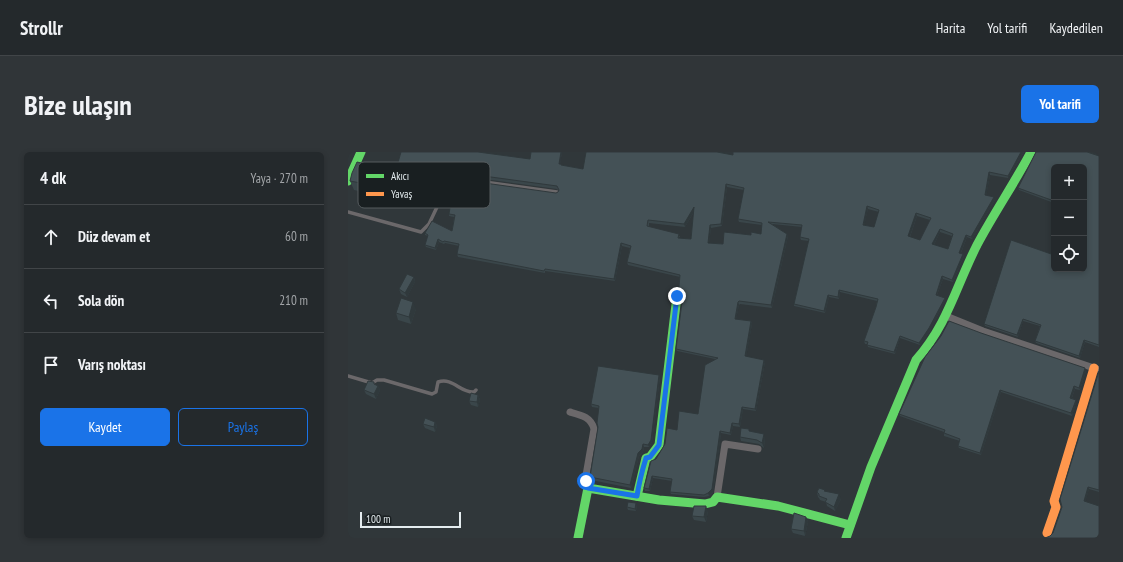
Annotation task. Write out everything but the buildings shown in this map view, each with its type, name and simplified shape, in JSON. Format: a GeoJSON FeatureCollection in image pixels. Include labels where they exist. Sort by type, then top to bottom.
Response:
{"type":"FeatureCollection","features":[{"type":"Feature","properties":{"kind":"street"},"geometry":{"type":"LineString","coordinates":[[348,181],[361,152]]}},
{"type":"Feature","properties":{"kind":"street"},"geometry":{"type":"LineString","coordinates":[[846,538],[871,468],[916,360],[928,348],[946,316],[977,246],[1019,176],[1031,152]]}},
{"type":"Feature","properties":{"kind":"street"},"geometry":{"type":"LineString","coordinates":[[637,496],[640,475],[644,468],[646,458],[650,457],[659,445],[677,296]]}},
{"type":"Feature","properties":{"kind":"street"},"geometry":{"type":"LineString","coordinates":[[946,316],[983,331],[1096,369],[1054,501],[1056,507],[1047,533]]}},
{"type":"Feature","properties":{"kind":"street"},"geometry":{"type":"LineString","coordinates":[[570,412],[582,415],[589,419],[594,429],[586,481],[588,488],[578,538]]}},
{"type":"Feature","properties":{"kind":"street"},"geometry":{"type":"LineString","coordinates":[[588,488],[660,500],[706,504],[713,502],[717,497],[725,444],[758,449]]}},
{"type":"Feature","properties":{"kind":"street"},"geometry":{"type":"LineString","coordinates":[[717,497],[778,506],[850,525]]}},
{"type":"Feature","properties":{"kind":"lane"},"geometry":{"type":"LineString","coordinates":[[490,183],[556,192]]}},
{"type":"Feature","properties":{"kind":"lane"},"geometry":{"type":"LineString","coordinates":[[348,212],[421,232],[429,224],[437,208]]}},
{"type":"Feature","properties":{"kind":"lane"},"geometry":{"type":"LineString","coordinates":[[348,376],[372,383],[376,380],[384,380],[432,394],[436,392],[438,382],[441,381],[452,382],[462,390],[470,392],[474,392],[476,390]]}},
{"type":"Feature","properties":{"kind":"traffic: fast"},"geometry":{"type":"LineString","coordinates":[[348,181],[361,152]]}},
{"type":"Feature","properties":{"kind":"traffic: fast"},"geometry":{"type":"LineString","coordinates":[[846,538],[871,467],[916,360],[936,333],[944,319],[977,245],[1031,152]]}},
{"type":"Feature","properties":{"kind":"traffic: fast"},"geometry":{"type":"LineString","coordinates":[[637,496],[646,458],[650,457],[659,445],[677,296]]}},
{"type":"Feature","properties":{"kind":"traffic: fast"},"geometry":{"type":"LineString","coordinates":[[578,538],[588,488],[659,500],[705,504],[713,502],[717,497],[778,506],[850,525]]}},
{"type":"Feature","properties":{"kind":"traffic: slow"},"geometry":{"type":"LineString","coordinates":[[1047,533],[1056,507],[1054,501],[1094,368]]}},
{"type":"Feature","properties":{"kind":"route"},"geometry":{"type":"LineString","coordinates":[[586,481],[588,488],[637,496],[640,475],[644,468],[646,458],[650,457],[659,445],[677,296]]}}]}
